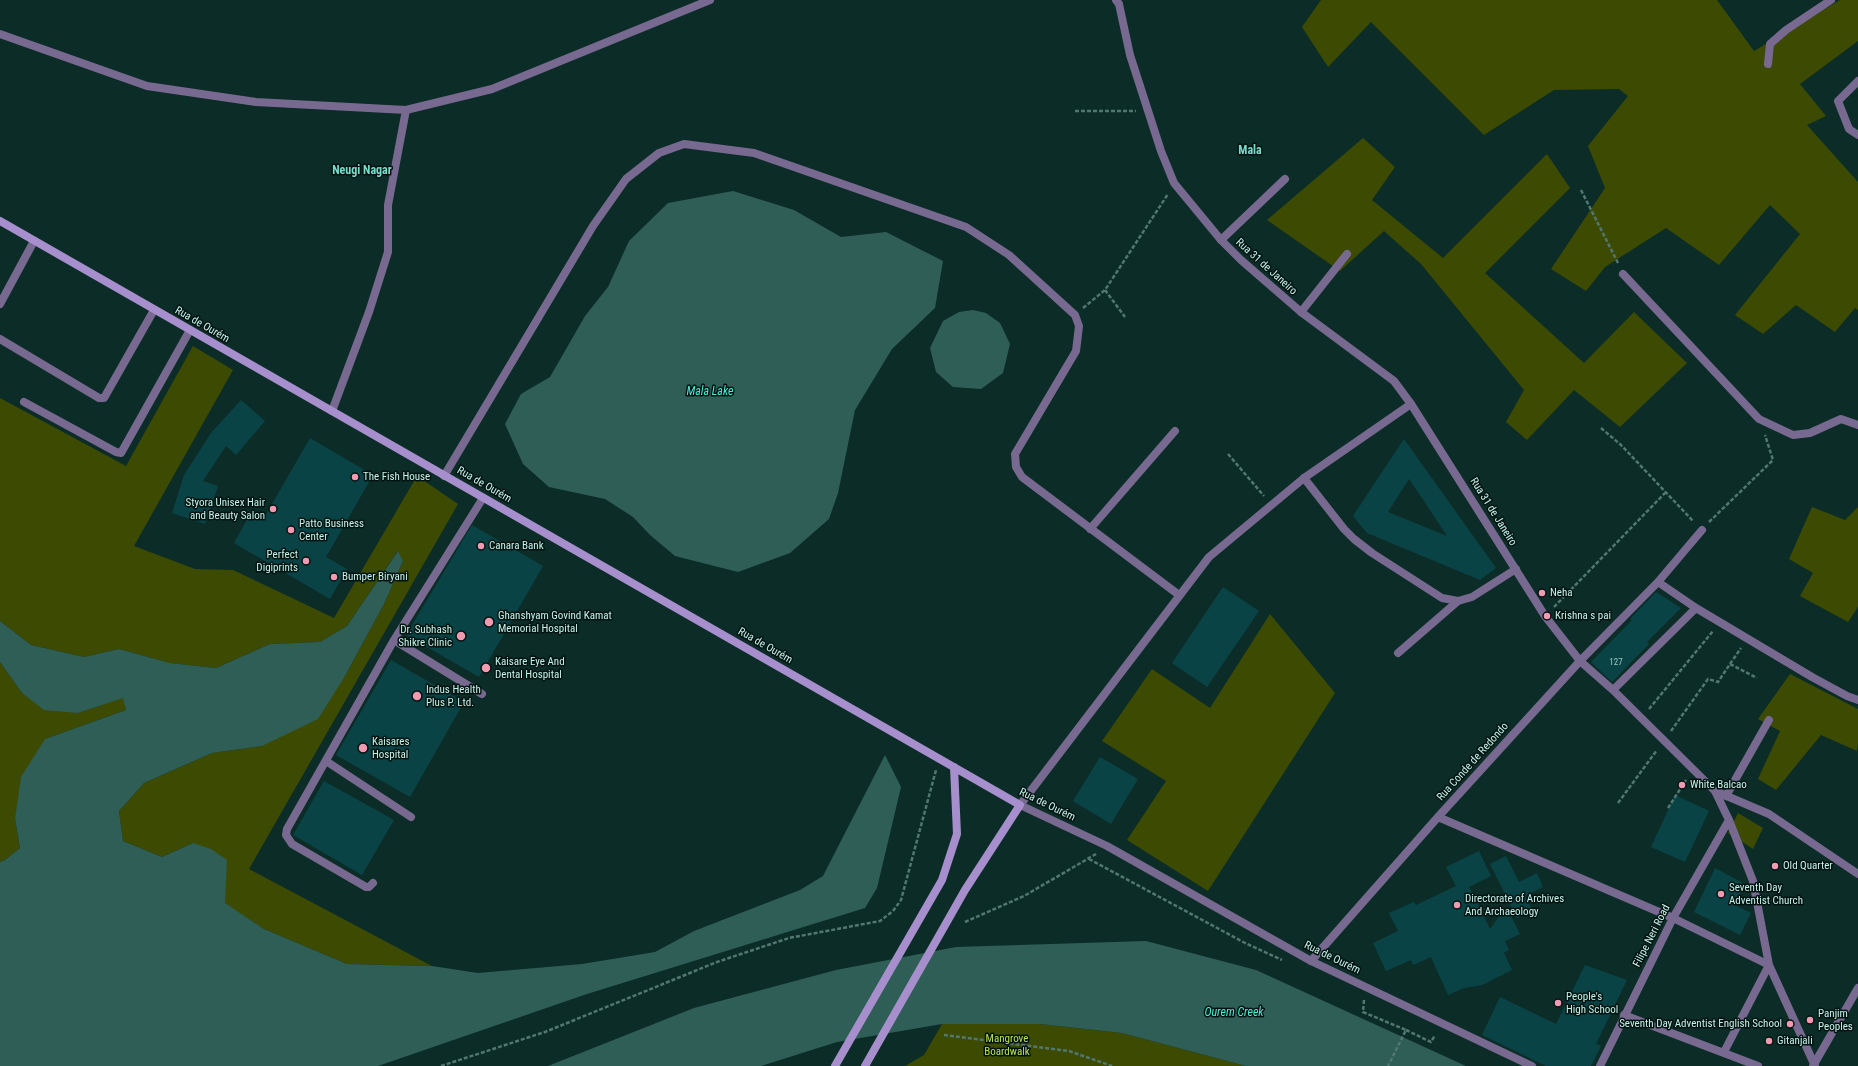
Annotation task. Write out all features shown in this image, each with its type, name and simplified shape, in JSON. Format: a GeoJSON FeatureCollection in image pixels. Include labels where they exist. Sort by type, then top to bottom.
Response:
{"type":"FeatureCollection","features":[{"type":"Feature","properties":{"kind":"main road","name":"Rua de Ourém"},"geometry":{"type":"LineString","coordinates":[[0,221],[1020,805]]}},
{"type":"Feature","properties":{"kind":"main road"},"geometry":{"type":"LineString","coordinates":[[835,1066],[942,880],[957,834],[954,767]]}},
{"type":"Feature","properties":{"kind":"main road"},"geometry":{"type":"LineString","coordinates":[[865,1066],[964,890],[1020,805]]}},
{"type":"Feature","properties":{"kind":"street"},"geometry":{"type":"LineString","coordinates":[[0,34],[147,86],[256,102],[406,110],[492,89],[710,0]]}},
{"type":"Feature","properties":{"kind":"street","name":"Rua 31 de Janeiro"},"geometry":{"type":"LineString","coordinates":[[1116,0],[1119,4],[1130,55],[1161,152],[1174,183],[1221,240],[1241,260],[1301,312],[1394,380],[1412,404],[1545,616],[1580,661],[1613,690],[1715,791],[1729,820],[1753,881],[1769,965],[1814,1066]]}},
{"type":"Feature","properties":{"kind":"street"},"geometry":{"type":"LineString","coordinates":[[1768,64],[1770,44],[1786,30],[1831,0]]}},
{"type":"Feature","properties":{"kind":"street"},"geometry":{"type":"LineString","coordinates":[[1858,82],[1838,100],[1850,129],[1858,135]]}},
{"type":"Feature","properties":{"kind":"street"},"geometry":{"type":"LineString","coordinates":[[332,411],[369,312],[388,252],[388,205],[406,110]]}},
{"type":"Feature","properties":{"kind":"street"},"geometry":{"type":"LineString","coordinates":[[444,476],[593,226],[626,179],[659,153],[684,144],[754,153],[966,227],[1009,254],[1075,315],[1079,326],[1076,351],[1015,454],[1016,467],[1022,477],[1179,595]]}},
{"type":"Feature","properties":{"kind":"street"},"geometry":{"type":"LineString","coordinates":[[1221,240],[1285,179]]}},
{"type":"Feature","properties":{"kind":"street"},"geometry":{"type":"LineString","coordinates":[[0,304],[34,241]]}},
{"type":"Feature","properties":{"kind":"street"},"geometry":{"type":"LineString","coordinates":[[1301,312],[1347,254]]}},
{"type":"Feature","properties":{"kind":"street"},"geometry":{"type":"LineString","coordinates":[[1623,274],[1760,420],[1793,435],[1810,433],[1841,419],[1858,424]]}},
{"type":"Feature","properties":{"kind":"street"},"geometry":{"type":"LineString","coordinates":[[0,339],[99,398],[104,398],[154,310]]}},
{"type":"Feature","properties":{"kind":"street"},"geometry":{"type":"LineString","coordinates":[[24,402],[116,452],[121,453],[190,330]]}},
{"type":"Feature","properties":{"kind":"street"},"geometry":{"type":"LineString","coordinates":[[1020,805],[1209,557],[1304,478],[1412,404]]}},
{"type":"Feature","properties":{"kind":"street"},"geometry":{"type":"LineString","coordinates":[[1090,529],[1175,431]]}},
{"type":"Feature","properties":{"kind":"street"},"geometry":{"type":"LineString","coordinates":[[1304,478],[1344,529],[1354,539],[1372,553],[1442,598],[1458,601]]}},
{"type":"Feature","properties":{"kind":"street"},"geometry":{"type":"LineString","coordinates":[[373,883],[369,887],[366,887],[292,844],[286,835],[287,829],[394,640],[483,498]]}},
{"type":"Feature","properties":{"kind":"street","name":"Rua Conde de Redondo"},"geometry":{"type":"LineString","coordinates":[[1311,961],[1438,817],[1580,661],[1658,582],[1702,530]]}},
{"type":"Feature","properties":{"kind":"street"},"geometry":{"type":"LineString","coordinates":[[1398,653],[1458,601],[1472,597],[1516,569]]}},
{"type":"Feature","properties":{"kind":"street"},"geometry":{"type":"LineString","coordinates":[[1658,582],[1696,608],[1847,696],[1858,700]]}},
{"type":"Feature","properties":{"kind":"street"},"geometry":{"type":"LineString","coordinates":[[1613,690],[1696,608]]}},
{"type":"Feature","properties":{"kind":"street"},"geometry":{"type":"LineString","coordinates":[[394,640],[482,694]]}},
{"type":"Feature","properties":{"kind":"street"},"geometry":{"type":"LineString","coordinates":[[1726,796],[1769,720]]}},
{"type":"Feature","properties":{"kind":"street"},"geometry":{"type":"LineString","coordinates":[[326,761],[411,817]]}},
{"type":"Feature","properties":{"kind":"street"},"geometry":{"type":"LineString","coordinates":[[1715,791],[1769,814],[1858,874]]}},
{"type":"Feature","properties":{"kind":"street","name":"Rua de Ourém"},"geometry":{"type":"LineString","coordinates":[[1020,805],[1107,846],[1311,961],[1532,1066]]}},
{"type":"Feature","properties":{"kind":"street"},"geometry":{"type":"LineString","coordinates":[[1438,817],[1673,918],[1769,965],[1724,1052]]}},
{"type":"Feature","properties":{"kind":"street","name":"Filipe Neri Road"},"geometry":{"type":"LineString","coordinates":[[1600,1066],[1673,918],[1729,820]]}},
{"type":"Feature","properties":{"kind":"street"},"geometry":{"type":"LineString","coordinates":[[1814,1066],[1858,988]]}},
{"type":"Feature","properties":{"kind":"street"},"geometry":{"type":"LineString","coordinates":[[1624,1015],[1758,1066]]}},
{"type":"Feature","properties":{"kind":"path"},"geometry":{"type":"LineString","coordinates":[[1075,111],[1141,111]]}},
{"type":"Feature","properties":{"kind":"path"},"geometry":{"type":"LineString","coordinates":[[1075,315],[1105,290],[1174,183]]}},
{"type":"Feature","properties":{"kind":"path"},"geometry":{"type":"LineString","coordinates":[[1581,190],[1623,274]]}},
{"type":"Feature","properties":{"kind":"path"},"geometry":{"type":"LineString","coordinates":[[1105,290],[1125,317]]}},
{"type":"Feature","properties":{"kind":"path"},"geometry":{"type":"LineString","coordinates":[[1601,428],[1621,445],[1702,530],[1726,504],[1773,460],[1760,420]]}},
{"type":"Feature","properties":{"kind":"path"},"geometry":{"type":"LineString","coordinates":[[1228,454],[1266,498]]}},
{"type":"Feature","properties":{"kind":"path"},"geometry":{"type":"LineString","coordinates":[[1545,616],[1666,492]]}},
{"type":"Feature","properties":{"kind":"path"},"geometry":{"type":"LineString","coordinates":[[1641,719],[1710,636]]}},
{"type":"Feature","properties":{"kind":"path"},"geometry":{"type":"LineString","coordinates":[[1618,802],[1708,679],[1718,682],[1747,638]]}},
{"type":"Feature","properties":{"kind":"path"},"geometry":{"type":"LineString","coordinates":[[1730,664],[1757,678]]}},
{"type":"Feature","properties":{"kind":"path"},"geometry":{"type":"LineString","coordinates":[[441,1066],[545,1032],[717,962],[789,938],[880,921],[893,912],[901,900],[939,758]]}},
{"type":"Feature","properties":{"kind":"path"},"geometry":{"type":"LineString","coordinates":[[1668,808],[1693,769]]}},
{"type":"Feature","properties":{"kind":"path"},"geometry":{"type":"LineString","coordinates":[[965,922],[1024,896],[1089,859],[1107,846]]}},
{"type":"Feature","properties":{"kind":"path"},"geometry":{"type":"LineString","coordinates":[[1364,1000],[1363,1012],[1431,1042],[1435,1035]]}},
{"type":"Feature","properties":{"kind":"path"},"geometry":{"type":"LineString","coordinates":[[1388,1066],[1406,1030]]}},
{"type":"Feature","properties":{"kind":"path"},"geometry":{"type":"LineString","coordinates":[[944,1035],[1068,1051],[1112,1066]]}},
{"type":"Feature","properties":{"kind":"green space"},"geometry":{"type":"Polygon","coordinates":[[[1321,0],[1717,0],[1754,51],[1840,0],[1858,0],[1858,41],[1800,84],[1826,116],[1807,125],[1858,182],[1858,310],[1855,308],[1835,332],[1796,305],[1763,334],[1735,315],[1800,234],[1770,205],[1719,265],[1666,228],[1605,267],[1586,291],[1551,269],[1605,188],[1588,146],[1628,96],[1619,89],[1554,90],[1484,135],[1371,22],[1328,67],[1302,27],[1321,0]]]}},
{"type":"Feature","properties":{"kind":"green space"},"geometry":{"type":"Polygon","coordinates":[[[1363,138],[1395,167],[1372,200],[1443,258],[1547,154],[1570,188],[1485,273],[1584,363],[1634,312],[1687,363],[1620,427],[1574,390],[1527,440],[1506,422],[1524,390],[1421,264],[1384,231],[1340,271],[1267,220],[1363,138]]]}},
{"type":"Feature","properties":{"kind":"green space"},"geometry":{"type":"Polygon","coordinates":[[[193,346],[233,370],[134,546],[195,569],[233,570],[334,618],[417,476],[458,504],[249,869],[432,966],[347,964],[264,929],[224,903],[193,843],[162,857],[123,841],[119,811],[144,783],[212,753],[262,746],[345,676],[384,604],[403,561],[397,552],[347,626],[320,642],[270,644],[216,668],[170,663],[119,649],[84,657],[31,645],[0,621],[0,398],[126,466],[193,346]]]}},
{"type":"Feature","properties":{"kind":"green space"},"geometry":{"type":"Polygon","coordinates":[[[1812,507],[1845,520],[1858,507],[1858,607],[1848,622],[1800,596],[1813,573],[1789,559],[1812,507]]]}},
{"type":"Feature","properties":{"kind":"green space"},"geometry":{"type":"Polygon","coordinates":[[[1270,614],[1335,693],[1208,891],[1127,840],[1166,781],[1102,741],[1152,669],[1210,708],[1270,614]]]}},
{"type":"Feature","properties":{"kind":"green space"},"geometry":{"type":"Polygon","coordinates":[[[0,662],[22,693],[78,713],[124,697],[126,710],[45,739],[15,819],[20,848],[5,860],[0,862],[0,662]]]}},
{"type":"Feature","properties":{"kind":"green space"},"geometry":{"type":"Polygon","coordinates":[[[1790,674],[1858,709],[1858,743],[1857,751],[1821,735],[1776,790],[1758,779],[1780,731],[1758,719],[1790,674]]]}},
{"type":"Feature","properties":{"kind":"green space"},"geometry":{"type":"Polygon","coordinates":[[[1738,813],[1763,828],[1753,849],[1728,833],[1738,813]]]}},
{"type":"Feature","properties":{"kind":"green space","name":"Mangrove Boardwalk"},"geometry":{"type":"Polygon","coordinates":[[[942,1024],[1040,1024],[1122,1033],[1246,1066],[905,1066],[924,1055],[942,1024]]]}},
{"type":"Feature","properties":{"kind":"water","name":"Mala Lake"},"geometry":{"type":"Polygon","coordinates":[[[733,191],[794,210],[841,237],[886,232],[943,261],[935,308],[892,349],[855,410],[838,493],[829,519],[790,553],[738,572],[675,556],[650,535],[633,517],[605,499],[549,487],[523,464],[505,424],[521,394],[550,377],[585,316],[608,287],[629,241],[668,203],[733,191]]]}},
{"type":"Feature","properties":{"kind":"water"},"geometry":{"type":"Polygon","coordinates":[[[973,310],[986,313],[1000,323],[1010,344],[1003,373],[981,389],[953,387],[936,372],[930,348],[943,321],[959,312],[973,310]]]}},
{"type":"Feature","properties":{"kind":"water"},"geometry":{"type":"Polygon","coordinates":[[[398,551],[403,561],[384,604],[345,676],[318,719],[262,746],[212,753],[144,783],[119,811],[123,841],[162,857],[193,843],[211,849],[227,860],[225,903],[264,929],[347,964],[432,966],[478,973],[582,964],[655,952],[694,931],[800,890],[823,876],[885,755],[901,787],[877,888],[865,908],[587,994],[378,1066],[0,1066],[0,862],[5,860],[20,848],[15,819],[21,777],[45,739],[126,710],[123,698],[78,713],[44,710],[22,693],[0,662],[0,621],[31,645],[84,657],[119,649],[170,663],[216,668],[270,644],[320,642],[347,626],[398,551]]]}},
{"type":"Feature","properties":{"kind":"water","name":"Ourem Creek"},"geometry":{"type":"Polygon","coordinates":[[[1146,941],[1256,970],[1466,1066],[1246,1066],[1122,1033],[1040,1024],[942,1024],[837,1042],[761,1066],[548,1066],[694,1008],[836,970],[956,947],[1146,941]]]}},
{"type":"Feature","properties":{"kind":"building"},"geometry":{"type":"Polygon","coordinates":[[[241,400],[265,421],[236,455],[226,446],[203,481],[218,486],[205,524],[172,513],[184,475],[211,433],[241,400]]]}},
{"type":"Feature","properties":{"kind":"building","name":"Patto Business Center"},"geometry":{"type":"Polygon","coordinates":[[[310,438],[373,475],[326,557],[347,569],[330,599],[234,543],[252,511],[264,518],[310,438]]]}},
{"type":"Feature","properties":{"kind":"building"},"geometry":{"type":"Polygon","coordinates":[[[1404,439],[1496,568],[1480,580],[1367,533],[1353,516],[1404,439]],[[1409,479],[1388,512],[1447,536],[1409,479]]]}},
{"type":"Feature","properties":{"kind":"building"},"geometry":{"type":"Polygon","coordinates":[[[472,525],[543,566],[479,677],[406,635],[472,525]]]}},
{"type":"Feature","properties":{"kind":"building"},"geometry":{"type":"Polygon","coordinates":[[[1223,587],[1259,611],[1207,687],[1172,663],[1223,587]]]}},
{"type":"Feature","properties":{"kind":"building"},"geometry":{"type":"Polygon","coordinates":[[[1656,592],[1681,608],[1647,642],[1649,644],[1612,682],[1591,662],[1632,620],[1630,619],[1656,592]]]}},
{"type":"Feature","properties":{"kind":"building"},"geometry":{"type":"Polygon","coordinates":[[[391,660],[464,702],[410,797],[336,755],[391,660]]]}},
{"type":"Feature","properties":{"kind":"building"},"geometry":{"type":"Polygon","coordinates":[[[1100,757],[1138,779],[1111,824],[1073,801],[1100,757]]]}},
{"type":"Feature","properties":{"kind":"building"},"geometry":{"type":"Polygon","coordinates":[[[324,781],[394,820],[362,875],[293,835],[324,781]]]}},
{"type":"Feature","properties":{"kind":"building"},"geometry":{"type":"Polygon","coordinates":[[[1675,795],[1709,811],[1685,862],[1651,847],[1675,795]]]}},
{"type":"Feature","properties":{"kind":"building"},"geometry":{"type":"Polygon","coordinates":[[[1479,851],[1491,876],[1469,887],[1490,929],[1501,914],[1508,910],[1520,934],[1505,941],[1509,950],[1504,953],[1512,970],[1482,985],[1464,988],[1448,995],[1431,957],[1413,965],[1411,960],[1386,971],[1373,943],[1398,931],[1389,913],[1414,902],[1416,905],[1456,886],[1446,867],[1479,851]]]}},
{"type":"Feature","properties":{"kind":"building"},"geometry":{"type":"Polygon","coordinates":[[[1506,856],[1519,882],[1537,873],[1543,887],[1525,896],[1533,911],[1517,918],[1490,864],[1506,856]]]}},
{"type":"Feature","properties":{"kind":"building","name":"Seventh Day Adventist Church"},"geometry":{"type":"Polygon","coordinates":[[[1715,868],[1745,884],[1735,905],[1751,913],[1740,935],[1694,912],[1715,868]]]}},
{"type":"Feature","properties":{"kind":"building"},"geometry":{"type":"Polygon","coordinates":[[[1585,965],[1627,980],[1596,1044],[1601,1046],[1591,1066],[1546,1066],[1482,1035],[1500,997],[1556,1024],[1585,965]]]}},
{"type":"Feature","properties":{"kind":"place","name":"The Fish House"},"geometry":{"type":"Point","coordinates":[355,477]}},
{"type":"Feature","properties":{"kind":"place","name":"Styora Unisex Hair and Beauty Salon"},"geometry":{"type":"Point","coordinates":[273,509]}},
{"type":"Feature","properties":{"kind":"place","name":"Patto Business Center"},"geometry":{"type":"Point","coordinates":[291,530]}},
{"type":"Feature","properties":{"kind":"place","name":"Canara Bank"},"geometry":{"type":"Point","coordinates":[481,546]}},
{"type":"Feature","properties":{"kind":"place","name":"Perfect Digiprints"},"geometry":{"type":"Point","coordinates":[306,561]}},
{"type":"Feature","properties":{"kind":"place","name":"Bumper Biryani"},"geometry":{"type":"Point","coordinates":[334,577]}},
{"type":"Feature","properties":{"kind":"place","name":"Neha"},"geometry":{"type":"Point","coordinates":[1542,593]}},
{"type":"Feature","properties":{"kind":"place","name":"Krishna s pai"},"geometry":{"type":"Point","coordinates":[1547,616]}},
{"type":"Feature","properties":{"kind":"place","name":"Ghanshyam Govind Kamat Memorial Hospital"},"geometry":{"type":"Point","coordinates":[489,622]}},
{"type":"Feature","properties":{"kind":"place","name":"Dr. Subhash Shikre Clinic"},"geometry":{"type":"Point","coordinates":[461,636]}},
{"type":"Feature","properties":{"kind":"place","name":"Kaisare Eye And Dental Hospital"},"geometry":{"type":"Point","coordinates":[486,668]}},
{"type":"Feature","properties":{"kind":"place","name":"Indus Health Plus P. Ltd."},"geometry":{"type":"Point","coordinates":[417,696]}},
{"type":"Feature","properties":{"kind":"place","name":"Kaisares Hospital"},"geometry":{"type":"Point","coordinates":[363,748]}},
{"type":"Feature","properties":{"kind":"place","name":"White Balcao"},"geometry":{"type":"Point","coordinates":[1682,785]}},
{"type":"Feature","properties":{"kind":"place","name":"Old Quarter"},"geometry":{"type":"Point","coordinates":[1775,866]}},
{"type":"Feature","properties":{"kind":"place","name":"Seventh Day Adventist Church"},"geometry":{"type":"Point","coordinates":[1721,894]}},
{"type":"Feature","properties":{"kind":"place","name":"Directorate of Archives And Archaeology"},"geometry":{"type":"Point","coordinates":[1457,905]}},
{"type":"Feature","properties":{"kind":"place","name":"People's High School"},"geometry":{"type":"Point","coordinates":[1558,1003]}},
{"type":"Feature","properties":{"kind":"place","name":"Panjim Peoples"},"geometry":{"type":"Point","coordinates":[1810,1020]}},
{"type":"Feature","properties":{"kind":"place","name":"Seventh Day Adventist English School"},"geometry":{"type":"Point","coordinates":[1790,1024]}},
{"type":"Feature","properties":{"kind":"place","name":"Gitanjali"},"geometry":{"type":"Point","coordinates":[1769,1041]}},
{"type":"Feature","properties":{"kind":"district","name":"Mala"},"geometry":{"type":"Point","coordinates":[1250,151]}},
{"type":"Feature","properties":{"kind":"district","name":"Neugi Nagar"},"geometry":{"type":"Point","coordinates":[362,171]}}]}
